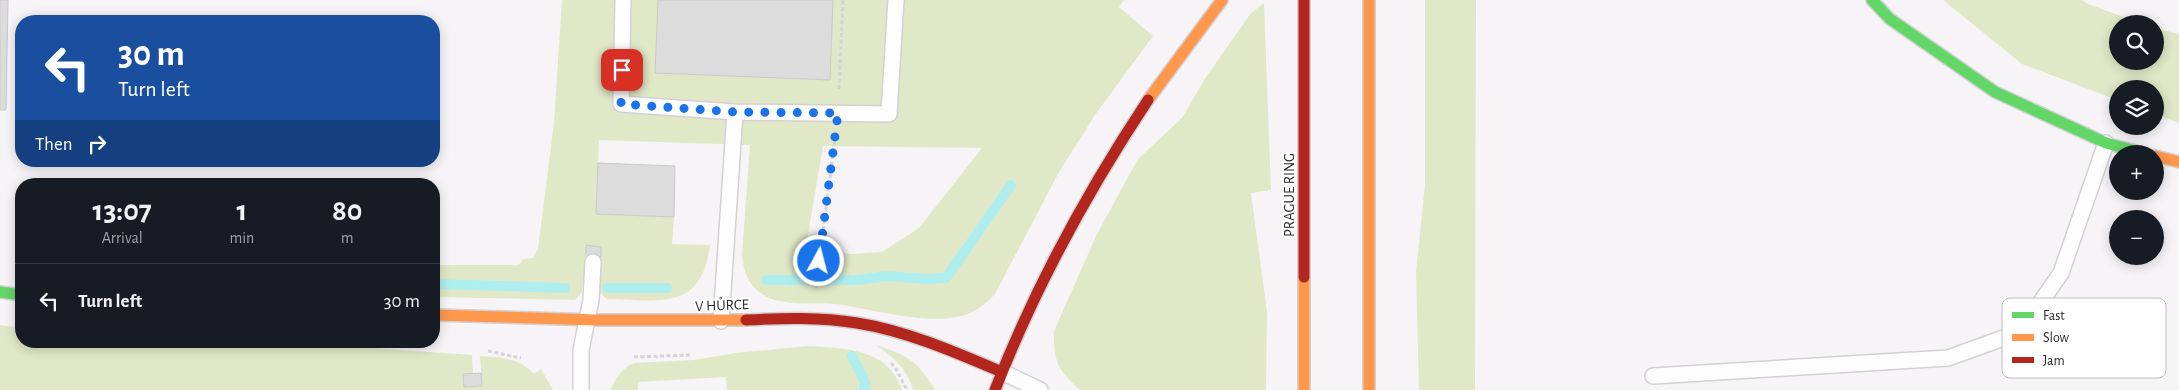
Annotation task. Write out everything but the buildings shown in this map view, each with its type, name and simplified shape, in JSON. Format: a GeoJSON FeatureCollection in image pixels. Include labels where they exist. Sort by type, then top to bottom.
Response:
{"type":"FeatureCollection","features":[{"type":"Feature","properties":{"kind":"main road"},"geometry":{"type":"LineString","coordinates":[[995,390],[1039,289],[1073,224],[1110,160],[1178,56],[1222,0]]}},
{"type":"Feature","properties":{"kind":"main road","name":"PRAGUE RING"},"geometry":{"type":"LineString","coordinates":[[1304,0],[1304,390]]}},
{"type":"Feature","properties":{"kind":"main road"},"geometry":{"type":"LineString","coordinates":[[1369,390],[1370,0]]}},
{"type":"Feature","properties":{"kind":"main road"},"geometry":{"type":"LineString","coordinates":[[1872,0],[1890,19],[1995,92],[2113,145]]}},
{"type":"Feature","properties":{"kind":"main road"},"geometry":{"type":"LineString","coordinates":[[2164,158],[2179,162]]}},
{"type":"Feature","properties":{"kind":"main road"},"geometry":{"type":"LineString","coordinates":[[0,292],[15,293]]}},
{"type":"Feature","properties":{"kind":"main road","name":"V HŮRCE"},"geometry":{"type":"LineString","coordinates":[[440,315],[588,322],[721,321],[774,318],[856,323],[890,330],[934,343],[1002,372]]}},
{"type":"Feature","properties":{"kind":"lane"},"geometry":{"type":"LineString","coordinates":[[623,0],[621,104],[735,112],[889,114],[896,0]]}},
{"type":"Feature","properties":{"kind":"lane"},"geometry":{"type":"LineString","coordinates":[[721,321],[735,112]]}},
{"type":"Feature","properties":{"kind":"lane"},"geometry":{"type":"LineString","coordinates":[[2044,298],[2061,273],[2106,143]]}},
{"type":"Feature","properties":{"kind":"lane"},"geometry":{"type":"LineString","coordinates":[[581,390],[581,350],[588,322],[593,262]]}},
{"type":"Feature","properties":{"kind":"lane"},"geometry":{"type":"LineString","coordinates":[[1653,376],[1948,358],[2002,338]]}},
{"type":"Feature","properties":{"kind":"lane"},"geometry":{"type":"LineString","coordinates":[[1002,372],[1040,390]]}},
{"type":"Feature","properties":{"kind":"path"},"geometry":{"type":"LineString","coordinates":[[812,319],[838,113],[843,0]]}},
{"type":"Feature","properties":{"kind":"green space"},"geometry":{"type":"Polygon","coordinates":[[[562,0],[1124,0],[1119,7],[1153,36],[1095,115],[1059,172],[995,294],[978,309],[968,314],[943,319],[928,319],[836,304],[788,303],[762,294],[747,277],[742,255],[750,145],[599,140],[596,214],[674,217],[672,244],[710,245],[705,267],[698,282],[688,292],[675,298],[660,300],[607,299],[599,292],[601,247],[587,245],[582,292],[575,300],[440,297],[440,265],[519,265],[523,259],[533,258],[538,249],[554,123],[562,0]],[[823,146],[808,235],[815,249],[851,254],[882,252],[919,228],[982,148],[823,146]]]}},
{"type":"Feature","properties":{"kind":"green space"},"geometry":{"type":"Polygon","coordinates":[[[1425,0],[1476,0],[1475,390],[1419,390],[1416,272],[1425,185],[1425,0]]]}},
{"type":"Feature","properties":{"kind":"green space"},"geometry":{"type":"Polygon","coordinates":[[[1943,0],[2082,0],[2118,15],[2109,15],[2109,70],[2164,70],[2164,30],[2179,34],[2179,123],[2164,117],[2164,80],[2109,80],[2109,97],[2022,64],[1943,0]]]}},
{"type":"Feature","properties":{"kind":"green space"},"geometry":{"type":"Polygon","coordinates":[[[1264,3],[1271,190],[1251,193],[1267,312],[1266,390],[1080,390],[1067,377],[1058,364],[1054,331],[1097,234],[1138,159],[1182,118],[1206,77],[1251,13],[1264,3]]]}},
{"type":"Feature","properties":{"kind":"green space"},"geometry":{"type":"Polygon","coordinates":[[[0,325],[15,327],[15,348],[373,348],[472,355],[473,373],[463,374],[464,387],[482,386],[480,356],[495,357],[510,359],[523,365],[534,374],[541,369],[553,390],[0,390],[0,325]]]}},
{"type":"Feature","properties":{"kind":"green space"},"geometry":{"type":"Polygon","coordinates":[[[875,345],[895,352],[917,365],[935,390],[913,390],[907,376],[898,364],[875,345]]]}},
{"type":"Feature","properties":{"kind":"green space"},"geometry":{"type":"Polygon","coordinates":[[[807,346],[849,350],[876,358],[896,376],[902,390],[727,390],[726,377],[638,382],[638,390],[611,390],[620,374],[634,363],[694,360],[735,353],[807,346]]]}},
{"type":"Feature","properties":{"kind":"waterway"},"geometry":{"type":"LineString","coordinates":[[824,280],[858,280],[886,276],[926,279],[946,278],[1011,185]]}},
{"type":"Feature","properties":{"kind":"waterway"},"geometry":{"type":"LineString","coordinates":[[766,280],[811,280]]}},
{"type":"Feature","properties":{"kind":"waterway"},"geometry":{"type":"LineString","coordinates":[[440,284],[565,288]]}},
{"type":"Feature","properties":{"kind":"waterway"},"geometry":{"type":"LineString","coordinates":[[607,288],[667,288]]}},
{"type":"Feature","properties":{"kind":"waterway"},"geometry":{"type":"LineString","coordinates":[[852,356],[865,382],[864,390]]}},
{"type":"Feature","properties":{"kind":"traffic: fast"},"geometry":{"type":"LineString","coordinates":[[1872,0],[1890,19],[1995,92],[2113,145]]}},
{"type":"Feature","properties":{"kind":"traffic: fast"},"geometry":{"type":"LineString","coordinates":[[0,292],[15,294]]}},
{"type":"Feature","properties":{"kind":"traffic: slow"},"geometry":{"type":"LineString","coordinates":[[1148,100],[1222,0]]}},
{"type":"Feature","properties":{"kind":"traffic: slow"},"geometry":{"type":"LineString","coordinates":[[1369,0],[1369,390]]}},
{"type":"Feature","properties":{"kind":"traffic: slow"},"geometry":{"type":"LineString","coordinates":[[2164,158],[2179,162]]}},
{"type":"Feature","properties":{"kind":"traffic: slow"},"geometry":{"type":"LineString","coordinates":[[1304,277],[1304,390]]}},
{"type":"Feature","properties":{"kind":"traffic: slow"},"geometry":{"type":"LineString","coordinates":[[440,315],[595,320],[746,320]]}},
{"type":"Feature","properties":{"kind":"traffic: jam"},"geometry":{"type":"LineString","coordinates":[[1304,0],[1304,277]]}},
{"type":"Feature","properties":{"kind":"traffic: jam"},"geometry":{"type":"LineString","coordinates":[[995,390],[1045,277],[1083,205],[1148,100]]}},
{"type":"Feature","properties":{"kind":"traffic: jam"},"geometry":{"type":"LineString","coordinates":[[746,320],[788,318],[857,323],[894,331],[931,343],[1002,372]]}},
{"type":"Feature","properties":{"kind":"route"},"geometry":{"type":"LineString","coordinates":[[622,70],[621,104],[735,112],[838,113],[819,261]]}}]}
